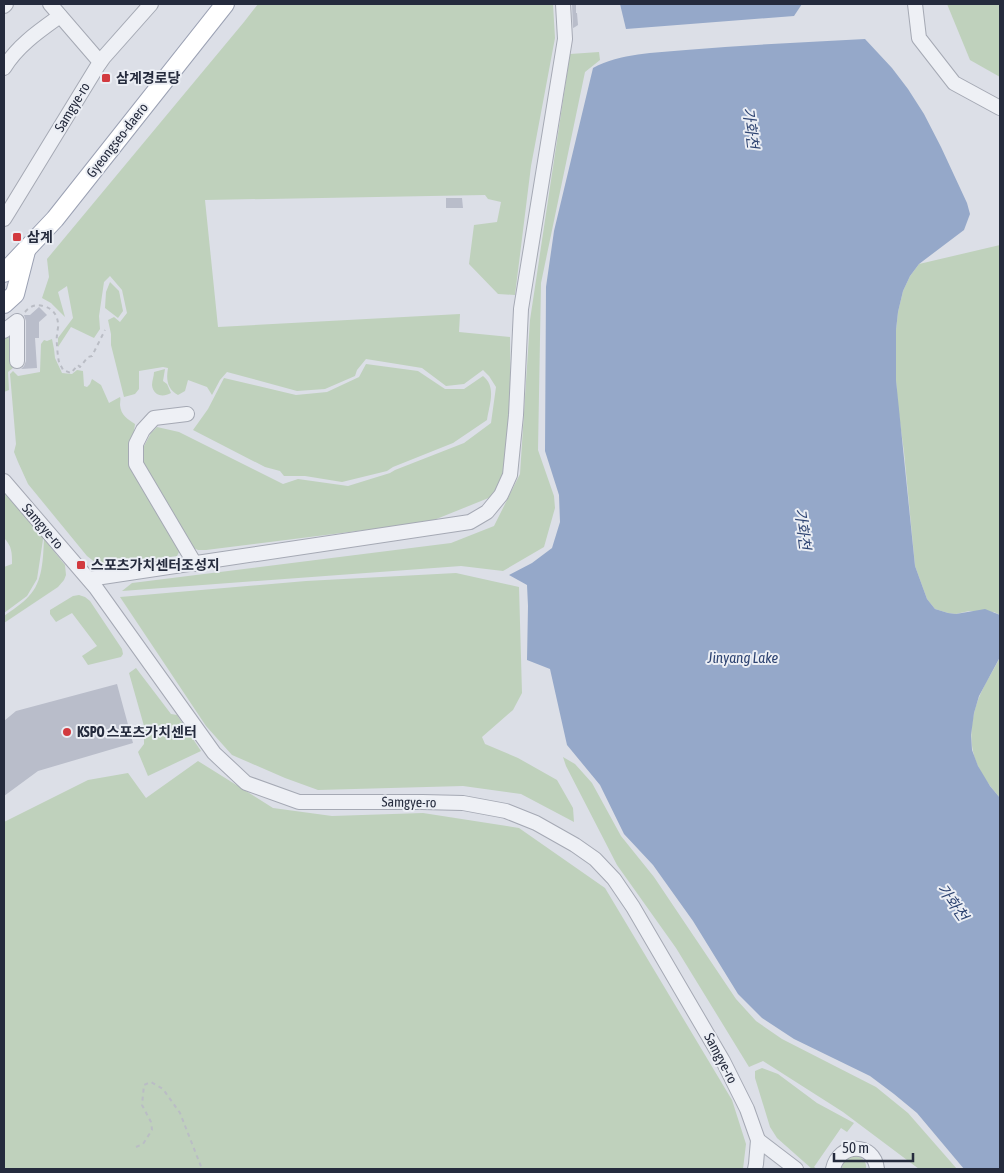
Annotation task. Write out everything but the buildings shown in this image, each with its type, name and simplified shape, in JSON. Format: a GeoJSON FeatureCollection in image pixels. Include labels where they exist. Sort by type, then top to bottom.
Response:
{"type":"FeatureCollection","features":[{"type":"Feature","properties":{"kind":"main road","name":"Gyeongseo-daero"},"geometry":{"type":"LineString","coordinates":[[4,273],[55,220],[226,4]]}},
{"type":"Feature","properties":{"kind":"main road"},"geometry":{"type":"LineString","coordinates":[[4,304],[14,294],[26,250]]}},
{"type":"Feature","properties":{"kind":"street"},"geometry":{"type":"LineString","coordinates":[[50,4],[100,62]]}},
{"type":"Feature","properties":{"kind":"street","name":"Samgye-ro"},"geometry":{"type":"LineString","coordinates":[[4,219],[100,62],[151,4]]}},
{"type":"Feature","properties":{"kind":"street"},"geometry":{"type":"LineString","coordinates":[[89,580],[470,522],[487,512],[501,495],[510,475],[516,415],[522,309],[565,39],[563,4]]}},
{"type":"Feature","properties":{"kind":"street"},"geometry":{"type":"LineString","coordinates":[[915,4],[919,38],[954,82],[1000,108]]}},
{"type":"Feature","properties":{"kind":"street"},"geometry":{"type":"LineString","coordinates":[[4,68],[9,59],[32,37],[60,16]]}},
{"type":"Feature","properties":{"kind":"street"},"geometry":{"type":"LineString","coordinates":[[4,331],[17,321]]}},
{"type":"Feature","properties":{"kind":"street"},"geometry":{"type":"LineString","coordinates":[[17,321],[17,361]]}},
{"type":"Feature","properties":{"kind":"street"},"geometry":{"type":"LineString","coordinates":[[187,414],[154,418],[143,430],[136,444],[136,464],[195,564]]}},
{"type":"Feature","properties":{"kind":"street","name":"Samgye-ro"},"geometry":{"type":"LineString","coordinates":[[4,481],[89,580],[214,752],[246,783],[299,802],[463,803],[506,811],[536,823],[596,859],[614,879],[633,907],[723,1061],[747,1109],[758,1140],[755,1169]]}},
{"type":"Feature","properties":{"kind":"street"},"geometry":{"type":"LineString","coordinates":[[758,1140],[796,1169]]}},
{"type":"Feature","properties":{"kind":"street"},"geometry":{"type":"LineString","coordinates":[[833,1169],[838,1156],[850,1149],[857,1149],[863,1150],[874,1159],[877,1169]]}},
{"type":"Feature","properties":{"kind":"path"},"geometry":{"type":"LineString","coordinates":[[17,321],[29,308],[35,305],[51,308],[59,323],[56,336],[59,352],[58,361],[63,370],[71,373],[78,365],[80,367],[88,357],[92,356],[105,330]]}},
{"type":"Feature","properties":{"kind":"path"},"geometry":{"type":"LineString","coordinates":[[136,1147],[143,1144],[152,1130],[151,1122],[142,1105],[144,1085],[151,1082],[163,1089],[180,1113],[202,1169]]}},
{"type":"Feature","properties":{"kind":"green space"},"geometry":{"type":"Polygon","coordinates":[[[258,4],[553,4],[555,38],[531,166],[515,295],[498,294],[469,264],[474,225],[497,222],[501,202],[488,199],[485,195],[205,200],[218,327],[460,314],[459,332],[510,337],[511,423],[503,479],[491,497],[429,522],[198,550],[187,545],[144,464],[143,448],[151,433],[157,427],[179,432],[283,484],[298,479],[348,486],[390,473],[464,443],[491,423],[496,387],[483,370],[464,384],[446,386],[422,368],[366,359],[357,370],[355,376],[325,389],[297,391],[227,372],[212,395],[207,387],[188,380],[185,391],[178,395],[174,393],[168,383],[168,368],[163,367],[139,371],[139,389],[135,394],[124,397],[111,345],[108,320],[114,317],[120,322],[127,313],[122,290],[110,276],[104,282],[99,316],[100,329],[94,338],[71,327],[58,347],[58,338],[73,318],[67,286],[58,292],[65,317],[51,303],[42,298],[49,277],[47,259],[258,4]]]}},
{"type":"Feature","properties":{"kind":"green space"},"geometry":{"type":"Polygon","coordinates":[[[947,4],[1000,4],[1000,77],[970,60],[947,4]]]}},
{"type":"Feature","properties":{"kind":"green space"},"geometry":{"type":"Polygon","coordinates":[[[599,52],[600,60],[585,72],[541,283],[538,450],[554,496],[555,508],[544,547],[503,571],[461,566],[122,591],[132,583],[451,543],[494,526],[520,474],[530,320],[570,54],[599,52]]]}},
{"type":"Feature","properties":{"kind":"green space"},"geometry":{"type":"Polygon","coordinates":[[[1000,245],[1000,615],[994,612],[969,611],[956,614],[948,613],[935,609],[927,599],[915,566],[896,380],[898,312],[903,291],[910,276],[919,264],[1000,245]]]}},
{"type":"Feature","properties":{"kind":"green space"},"geometry":{"type":"Polygon","coordinates":[[[110,282],[119,291],[123,311],[118,318],[105,308],[106,292],[110,282]]]}},
{"type":"Feature","properties":{"kind":"green space"},"geometry":{"type":"Polygon","coordinates":[[[11,331],[13,368],[8,372],[9,390],[4,392],[4,334],[11,331]]]}},
{"type":"Feature","properties":{"kind":"green space"},"geometry":{"type":"Polygon","coordinates":[[[52,339],[55,358],[62,373],[72,374],[77,370],[83,371],[84,386],[87,387],[92,379],[101,385],[109,403],[120,397],[122,412],[125,417],[135,424],[133,439],[180,550],[177,556],[110,566],[96,563],[87,556],[28,484],[14,452],[16,444],[10,374],[13,371],[18,376],[40,372],[41,344],[44,340],[52,339]]]}},
{"type":"Feature","properties":{"kind":"green space"},"geometry":{"type":"Polygon","coordinates":[[[366,364],[418,371],[445,389],[464,389],[483,376],[490,385],[491,391],[487,420],[453,443],[387,471],[342,482],[305,476],[284,476],[280,471],[265,467],[193,430],[208,409],[224,378],[296,395],[327,392],[359,377],[366,364]]]}},
{"type":"Feature","properties":{"kind":"green space"},"geometry":{"type":"Polygon","coordinates":[[[165,369],[163,381],[167,384],[171,393],[168,395],[158,395],[152,385],[154,372],[165,369]]]}},
{"type":"Feature","properties":{"kind":"green space"},"geometry":{"type":"Polygon","coordinates":[[[4,491],[44,533],[37,579],[27,596],[4,613],[4,567],[12,564],[12,556],[9,544],[4,538],[4,491]]]}},
{"type":"Feature","properties":{"kind":"green space"},"geometry":{"type":"Polygon","coordinates":[[[44,539],[65,565],[66,575],[64,580],[58,587],[4,623],[4,616],[26,599],[37,584],[40,577],[44,539]]]}},
{"type":"Feature","properties":{"kind":"green space"},"geometry":{"type":"Polygon","coordinates":[[[456,573],[519,587],[522,693],[513,710],[482,737],[485,744],[518,758],[557,780],[573,808],[574,822],[521,794],[463,786],[318,790],[232,755],[206,726],[120,597],[306,581],[456,573]]]}},
{"type":"Feature","properties":{"kind":"green space"},"geometry":{"type":"Polygon","coordinates":[[[79,595],[90,601],[122,649],[123,654],[121,657],[88,665],[82,656],[97,646],[72,613],[56,622],[50,614],[50,610],[73,596],[79,595]]]}},
{"type":"Feature","properties":{"kind":"green space"},"geometry":{"type":"Polygon","coordinates":[[[1000,657],[1000,798],[980,770],[972,749],[971,739],[977,703],[1000,657]]]}},
{"type":"Feature","properties":{"kind":"green space"},"geometry":{"type":"Polygon","coordinates":[[[136,668],[171,714],[177,715],[201,751],[148,776],[138,752],[144,744],[144,726],[129,673],[136,668]]]}},
{"type":"Feature","properties":{"kind":"green space"},"geometry":{"type":"Polygon","coordinates":[[[563,757],[575,764],[592,783],[621,836],[654,877],[736,999],[756,1021],[782,1039],[876,1087],[908,1113],[957,1169],[919,1169],[843,1112],[763,1061],[749,1067],[676,948],[617,865],[563,757]]]}},
{"type":"Feature","properties":{"kind":"green space"},"geometry":{"type":"Polygon","coordinates":[[[198,761],[273,808],[332,816],[423,813],[519,828],[605,888],[732,1100],[746,1144],[743,1169],[4,1169],[4,822],[88,780],[128,773],[146,798],[198,761]]]}},
{"type":"Feature","properties":{"kind":"green space"},"geometry":{"type":"Polygon","coordinates":[[[762,1068],[778,1074],[817,1103],[854,1123],[847,1132],[841,1128],[814,1167],[817,1169],[812,1169],[777,1138],[770,1127],[755,1078],[755,1071],[762,1068]]]}},
{"type":"Feature","properties":{"kind":"green space"},"geometry":{"type":"Polygon","coordinates":[[[856,1155],[864,1160],[866,1169],[842,1169],[846,1159],[856,1155]]]}},
{"type":"Feature","properties":{"kind":"water"},"geometry":{"type":"Polygon","coordinates":[[[620,4],[802,4],[794,16],[626,29],[620,4]]]}},
{"type":"Feature","properties":{"kind":"water","name":"Jinyang Lake"},"geometry":{"type":"Polygon","coordinates":[[[865,39],[892,68],[924,114],[967,203],[970,214],[964,230],[919,264],[910,276],[903,291],[896,330],[896,380],[915,566],[927,599],[935,609],[948,613],[956,614],[985,609],[1000,615],[1000,657],[979,696],[971,735],[972,750],[978,766],[1000,798],[1000,1169],[964,1169],[917,1113],[894,1094],[870,1076],[794,1039],[762,1018],[738,994],[693,921],[653,865],[624,834],[600,785],[567,745],[550,669],[527,660],[527,585],[509,575],[532,563],[552,548],[560,522],[559,495],[545,451],[546,287],[554,231],[593,68],[615,59],[650,53],[865,39]]]}},
{"type":"Feature","properties":{"kind":"place","name":"삼계경로당"},"geometry":{"type":"Point","coordinates":[106,78]}},
{"type":"Feature","properties":{"kind":"place","name":"삼계"},"geometry":{"type":"Point","coordinates":[17,237]}},
{"type":"Feature","properties":{"kind":"place","name":"스포츠가치센터조성지"},"geometry":{"type":"Point","coordinates":[81,565]}},
{"type":"Feature","properties":{"kind":"place","name":"KSPO 스포츠가치센터"},"geometry":{"type":"Point","coordinates":[67,732]}},
{"type":"Feature","properties":{"kind":"water label","name":"가화천"},"geometry":{"type":"Point","coordinates":[751,128]}},
{"type":"Feature","properties":{"kind":"water label","name":"가화천"},"geometry":{"type":"Point","coordinates":[803,529]}},
{"type":"Feature","properties":{"kind":"water label","name":"가화천"},"geometry":{"type":"Point","coordinates":[953,902]}}]}
